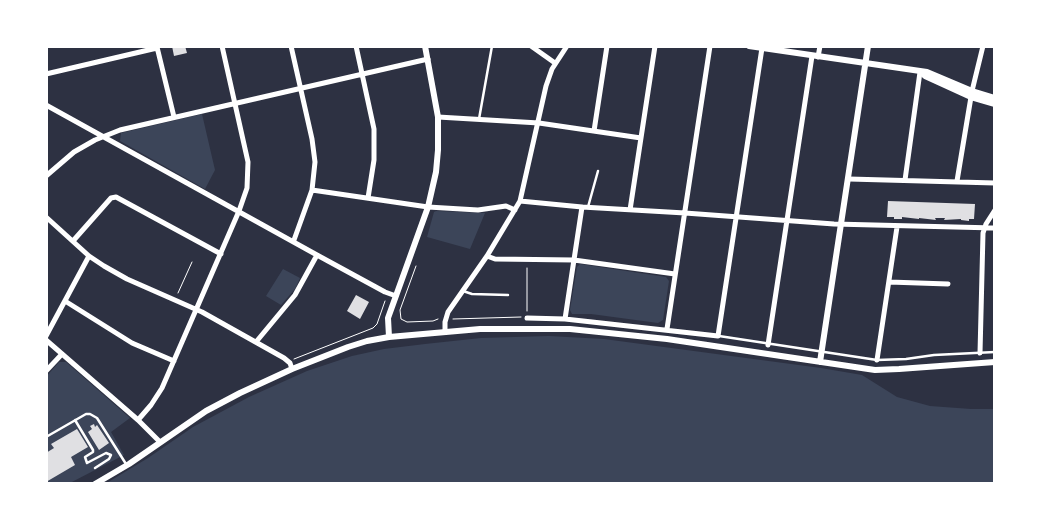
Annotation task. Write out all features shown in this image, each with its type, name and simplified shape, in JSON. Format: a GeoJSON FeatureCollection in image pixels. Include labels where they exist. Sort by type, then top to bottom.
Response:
{"type":"FeatureCollection","features":[{"type":"Feature","properties":{"kind":"street"},"geometry":{"type":"LineString","coordinates":[[138,420],[158,395],[174,361],[239,211],[249,180],[248,162],[236,102],[222,46]]}},
{"type":"Feature","properties":{"kind":"street"},"geometry":{"type":"LineString","coordinates":[[291,46],[314,151],[312,190],[294,240]]}},
{"type":"Feature","properties":{"kind":"street"},"geometry":{"type":"LineString","coordinates":[[356,46],[374,135],[374,160],[368,198]]}},
{"type":"Feature","properties":{"kind":"street"},"geometry":{"type":"LineString","coordinates":[[389,337],[388,318],[428,207],[437,166],[438,117],[425,46]]}},
{"type":"Feature","properties":{"kind":"street"},"geometry":{"type":"LineString","coordinates":[[531,46],[555,63]]}},
{"type":"Feature","properties":{"kind":"street"},"geometry":{"type":"LineString","coordinates":[[445,331],[444,322],[448,312],[487,256],[520,201],[546,86],[555,63],[567,46]]}},
{"type":"Feature","properties":{"kind":"street"},"geometry":{"type":"LineString","coordinates":[[594,131],[607,46]]}},
{"type":"Feature","properties":{"kind":"street"},"geometry":{"type":"LineString","coordinates":[[630,210],[655,46]]}},
{"type":"Feature","properties":{"kind":"street"},"geometry":{"type":"LineString","coordinates":[[667,329],[710,46]]}},
{"type":"Feature","properties":{"kind":"street"},"geometry":{"type":"LineString","coordinates":[[749,46],[794,49],[815,56],[920,72],[925,76],[995,104]]}},
{"type":"Feature","properties":{"kind":"street"},"geometry":{"type":"LineString","coordinates":[[768,345],[815,56],[820,46]]}},
{"type":"Feature","properties":{"kind":"street"},"geometry":{"type":"LineString","coordinates":[[820,362],[868,46]]}},
{"type":"Feature","properties":{"kind":"street"},"geometry":{"type":"LineString","coordinates":[[957,181],[971,94],[983,46]]}},
{"type":"Feature","properties":{"kind":"street"},"geometry":{"type":"LineString","coordinates":[[46,74],[157,47],[174,117]]}},
{"type":"Feature","properties":{"kind":"street"},"geometry":{"type":"LineString","coordinates":[[527,318],[565,319],[718,336],[762,48]]}},
{"type":"Feature","properties":{"kind":"street"},"geometry":{"type":"LineString","coordinates":[[46,176],[74,152],[103,136],[142,124],[428,59]]}},
{"type":"Feature","properties":{"kind":"street"},"geometry":{"type":"LineString","coordinates":[[904,180],[920,72]]}},
{"type":"Feature","properties":{"kind":"street"},"geometry":{"type":"LineString","coordinates":[[971,94],[995,98]]}},
{"type":"Feature","properties":{"kind":"street"},"geometry":{"type":"LineString","coordinates":[[46,105],[294,240],[317,255],[385,292],[396,296]]}},
{"type":"Feature","properties":{"kind":"street"},"geometry":{"type":"LineString","coordinates":[[438,117],[538,123],[641,138]]}},
{"type":"Feature","properties":{"kind":"street"},"geometry":{"type":"LineString","coordinates":[[849,179],[995,183]]}},
{"type":"Feature","properties":{"kind":"street"},"geometry":{"type":"LineString","coordinates":[[312,190],[428,207],[478,210],[506,206],[515,210]]}},
{"type":"Feature","properties":{"kind":"street"},"geometry":{"type":"LineString","coordinates":[[72,240],[111,198],[116,197],[220,254]]}},
{"type":"Feature","properties":{"kind":"street"},"geometry":{"type":"LineString","coordinates":[[520,201],[841,224],[995,228]]}},
{"type":"Feature","properties":{"kind":"street"},"geometry":{"type":"LineString","coordinates":[[565,319],[574,260],[585,207]]}},
{"type":"Feature","properties":{"kind":"street"},"geometry":{"type":"LineString","coordinates":[[980,353],[985,228],[995,210]]}},
{"type":"Feature","properties":{"kind":"street"},"geometry":{"type":"LineString","coordinates":[[46,217],[90,256],[116,273],[196,309],[284,358],[290,363],[292,369]]}},
{"type":"Feature","properties":{"kind":"street"},"geometry":{"type":"LineString","coordinates":[[876,365],[897,226]]}},
{"type":"Feature","properties":{"kind":"street"},"geometry":{"type":"LineString","coordinates":[[256,342],[294,295],[317,255]]}},
{"type":"Feature","properties":{"kind":"street"},"geometry":{"type":"LineString","coordinates":[[90,256],[46,338],[160,442]]}},
{"type":"Feature","properties":{"kind":"street"},"geometry":{"type":"LineString","coordinates":[[487,256],[495,259],[574,260],[675,274]]}},
{"type":"Feature","properties":{"kind":"street"},"geometry":{"type":"LineString","coordinates":[[889,282],[948,284]]}},
{"type":"Feature","properties":{"kind":"street"},"geometry":{"type":"LineString","coordinates":[[66,301],[132,343],[174,361]]}},
{"type":"Feature","properties":{"kind":"street"},"geometry":{"type":"LineString","coordinates":[[95,484],[126,466],[223,401],[292,369],[348,347],[389,337],[445,331],[514,329],[595,331],[667,339],[820,362],[876,365],[899,370],[995,362]]}},
{"type":"Feature","properties":{"kind":"street"},"geometry":{"type":"LineString","coordinates":[[46,372],[62,354]]}},
{"type":"Feature","properties":{"kind":"lane"},"geometry":{"type":"LineString","coordinates":[[479,118],[492,46]]}},
{"type":"Feature","properties":{"kind":"lane"},"geometry":{"type":"LineString","coordinates":[[585,207],[598,171]]}},
{"type":"Feature","properties":{"kind":"lane"},"geometry":{"type":"LineString","coordinates":[[463,291],[472,294],[508,295]]}},
{"type":"Feature","properties":{"kind":"lane"},"geometry":{"type":"LineString","coordinates":[[718,336],[821,352],[876,365],[995,352]]}},
{"type":"Feature","properties":{"kind":"lane"},"geometry":{"type":"LineString","coordinates":[[46,437],[86,414],[94,415],[126,466]]}},
{"type":"Feature","properties":{"kind":"lane"},"geometry":{"type":"LineString","coordinates":[[75,420],[93,450],[93,452],[85,457],[87,463],[106,453],[111,456],[95,468]]}},
{"type":"Feature","properties":{"kind":"path"},"geometry":{"type":"LineString","coordinates":[[451,319],[527,317],[527,259]]}},
{"type":"Feature","properties":{"kind":"path"},"geometry":{"type":"LineString","coordinates":[[175,300],[192,262]]}},
{"type":"Feature","properties":{"kind":"path"},"geometry":{"type":"LineString","coordinates":[[401,319],[400,310],[416,265]]}},
{"type":"Feature","properties":{"kind":"path"},"geometry":{"type":"LineString","coordinates":[[294,359],[370,330],[378,324],[385,301]]}},
{"type":"Feature","properties":{"kind":"path"},"geometry":{"type":"LineString","coordinates":[[401,319],[407,322],[433,321],[438,319]]}},
{"type":"Feature","properties":{"kind":"path"},"geometry":{"type":"LineString","coordinates":[[397,321],[401,319]]}},
{"type":"Feature","properties":{"kind":"shaded area"},"geometry":{"type":"Polygon","coordinates":[[[202,114],[215,170],[205,189],[120,141],[121,133],[202,114]]]}},
{"type":"Feature","properties":{"kind":"shaded area"},"geometry":{"type":"Polygon","coordinates":[[[434,212],[485,213],[470,249],[427,237],[434,212]]]}},
{"type":"Feature","properties":{"kind":"shaded area"},"geometry":{"type":"Polygon","coordinates":[[[580,264],[666,277],[669,281],[663,320],[658,323],[591,314],[572,314],[570,310],[577,267],[580,264]]]}},
{"type":"Feature","properties":{"kind":"shaded area"},"geometry":{"type":"Polygon","coordinates":[[[283,269],[300,278],[295,289],[281,305],[266,296],[283,269]]]}},
{"type":"Feature","properties":{"kind":"shaded area"},"geometry":{"type":"Polygon","coordinates":[[[549,336],[604,339],[821,368],[862,375],[897,397],[930,406],[995,409],[995,484],[105,484],[148,458],[193,427],[249,397],[307,371],[352,356],[384,349],[481,338],[549,336]]]}},
{"type":"Feature","properties":{"kind":"shaded area"},"geometry":{"type":"Polygon","coordinates":[[[59,362],[66,362],[130,418],[111,432],[124,455],[68,484],[46,484],[46,377],[59,362]]]}},
{"type":"Feature","properties":{"kind":"building"},"geometry":{"type":"Polygon","coordinates":[[[172,46],[185,46],[187,53],[174,56],[172,46]]]}},
{"type":"Feature","properties":{"kind":"building"},"geometry":{"type":"Polygon","coordinates":[[[888,201],[975,204],[974,219],[969,219],[969,221],[961,219],[944,220],[945,218],[935,218],[936,220],[902,217],[902,219],[894,219],[894,217],[887,217],[888,201]]]}},
{"type":"Feature","properties":{"kind":"building"},"geometry":{"type":"Polygon","coordinates":[[[356,295],[369,302],[360,319],[347,311],[356,295]]]}},
{"type":"Feature","properties":{"kind":"building"},"geometry":{"type":"Polygon","coordinates":[[[94,424],[95,427],[97,425],[109,443],[99,450],[88,432],[92,429],[90,426],[94,424]]]}},
{"type":"Feature","properties":{"kind":"building"},"geometry":{"type":"Polygon","coordinates":[[[77,429],[88,447],[71,457],[75,465],[46,482],[46,453],[54,448],[51,444],[77,429]]]}}]}
